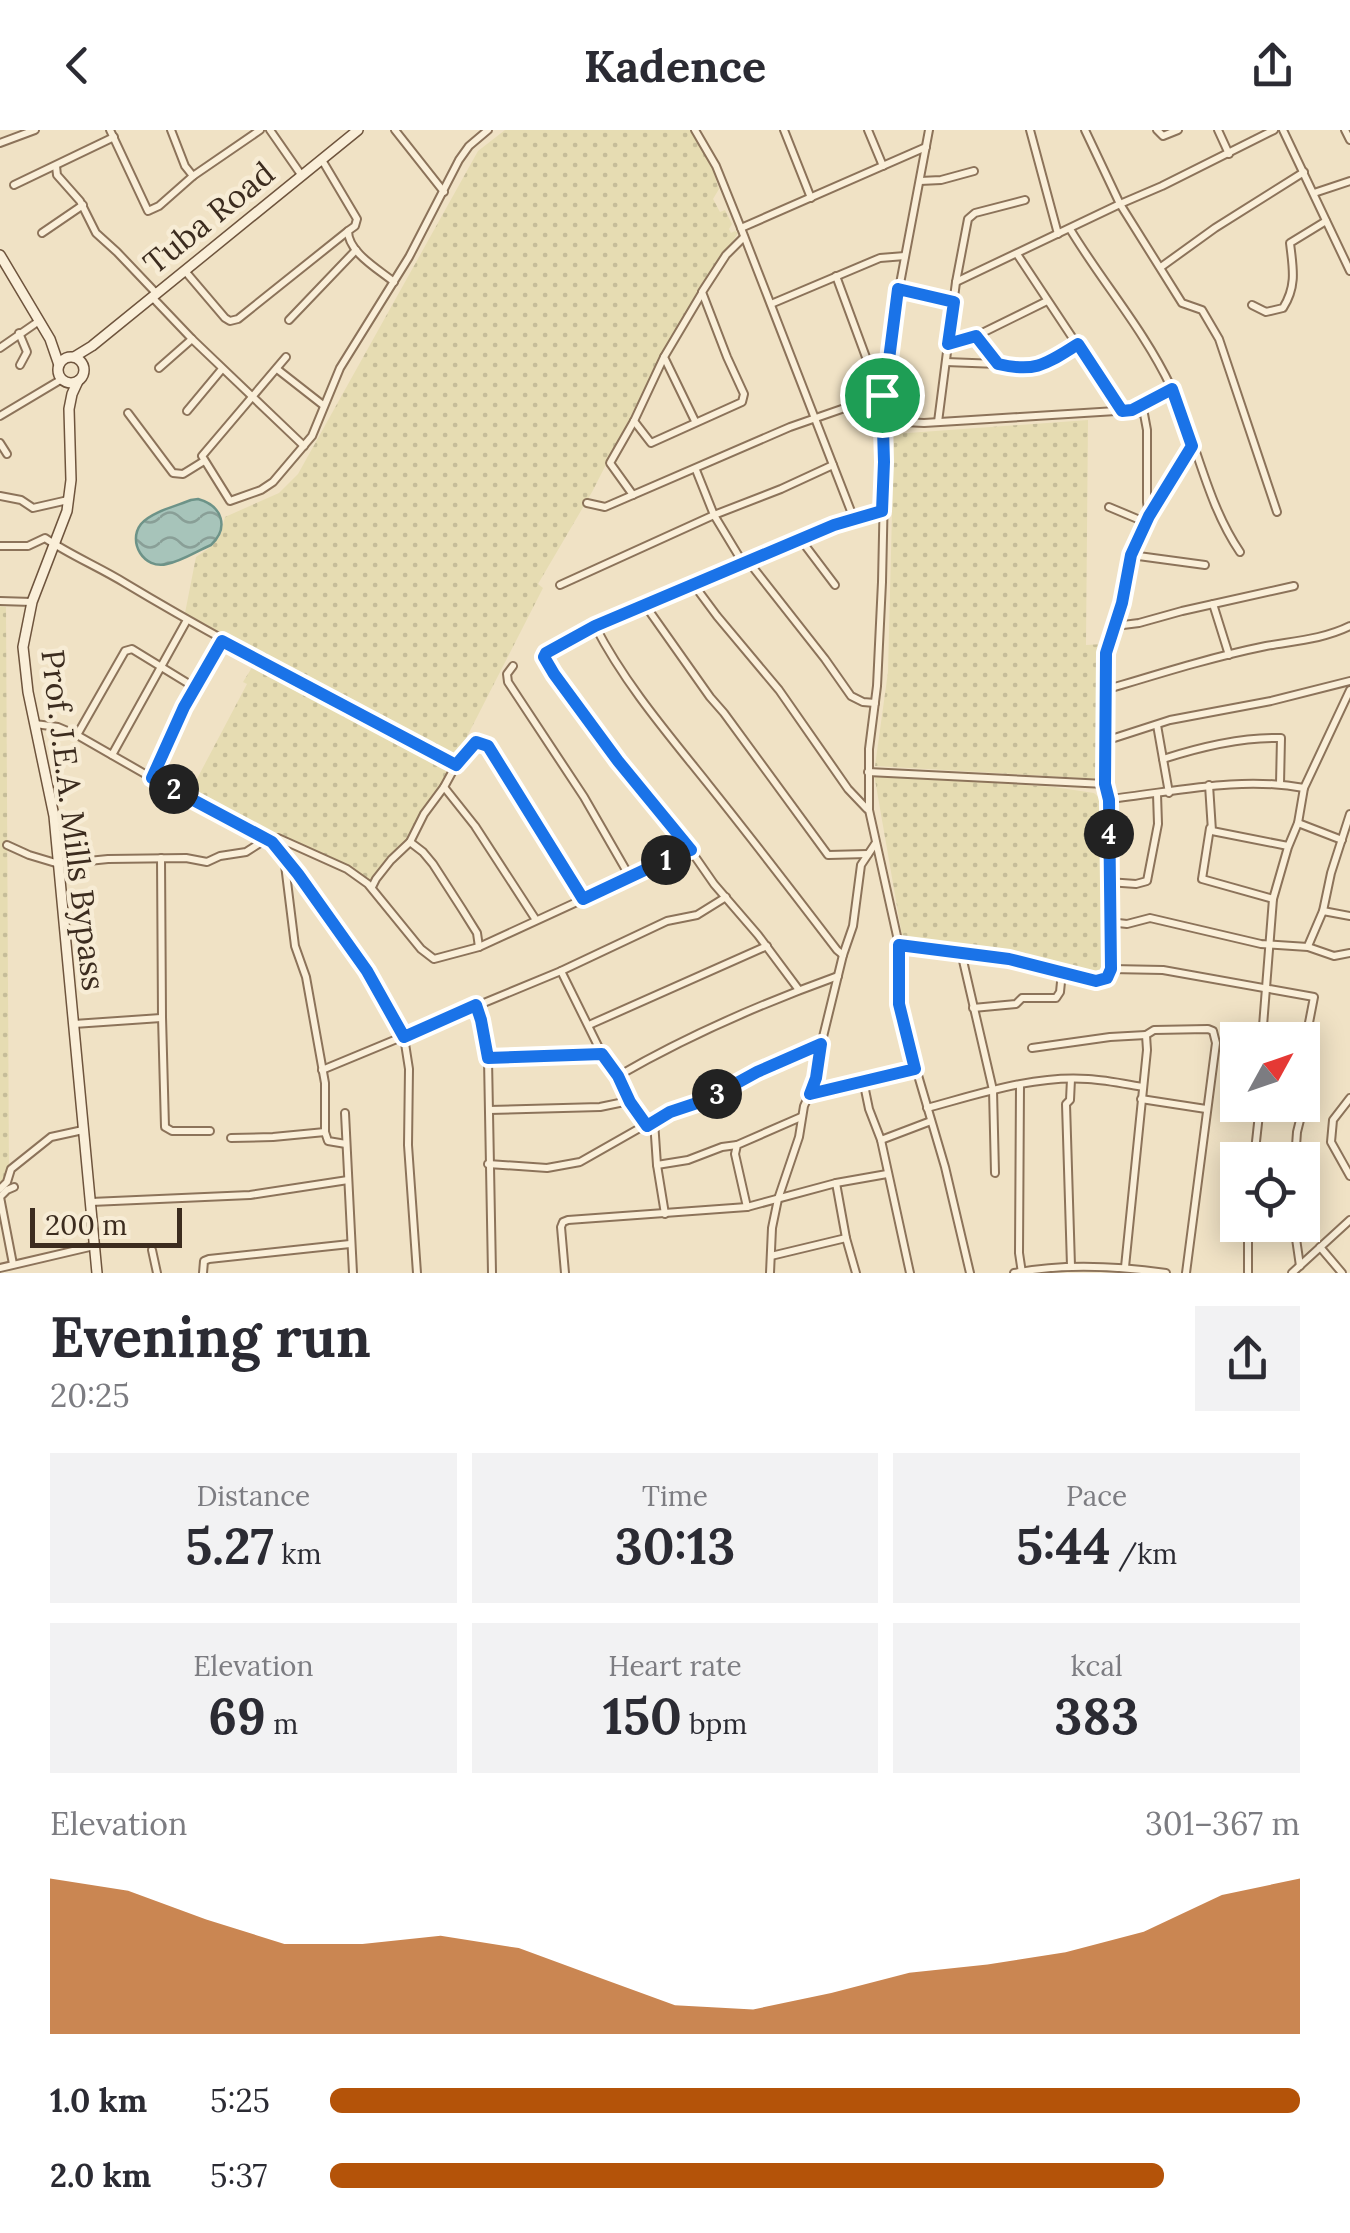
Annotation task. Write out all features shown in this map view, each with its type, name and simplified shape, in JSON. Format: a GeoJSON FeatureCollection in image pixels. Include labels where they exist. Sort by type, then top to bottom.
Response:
{"type":"FeatureCollection","features":[{"type":"Feature","properties":{"kind":"street"},"geometry":{"type":"LineString","coordinates":[[0,143],[35,130]]}},
{"type":"Feature","properties":{"kind":"street"},"geometry":{"type":"LineString","coordinates":[[171,130],[193,176]]}},
{"type":"Feature","properties":{"kind":"street"},"geometry":{"type":"LineString","coordinates":[[14,185],[112,134],[148,210],[159,206],[247,133],[260,130]]}},
{"type":"Feature","properties":{"kind":"street"},"geometry":{"type":"LineString","coordinates":[[270,130],[302,176]]}},
{"type":"Feature","properties":{"kind":"street","name":"Tuba Road"},"geometry":{"type":"LineString","coordinates":[[73,357],[92,346],[358,130]]}},
{"type":"Feature","properties":{"kind":"street"},"geometry":{"type":"LineString","coordinates":[[395,130],[444,192]]}},
{"type":"Feature","properties":{"kind":"street"},"geometry":{"type":"LineString","coordinates":[[286,356],[202,456],[230,501],[273,482],[312,436],[340,368],[394,282],[469,146],[488,130]]}},
{"type":"Feature","properties":{"kind":"street"},"geometry":{"type":"LineString","coordinates":[[696,130],[716,166],[854,519]]}},
{"type":"Feature","properties":{"kind":"street"},"geometry":{"type":"LineString","coordinates":[[784,130],[811,198]]}},
{"type":"Feature","properties":{"kind":"street"},"geometry":{"type":"LineString","coordinates":[[868,130],[882,166]]}},
{"type":"Feature","properties":{"kind":"street"},"geometry":{"type":"LineString","coordinates":[[929,130],[882,395],[882,571],[868,810],[899,945],[899,1004],[970,1273]]}},
{"type":"Feature","properties":{"kind":"street"},"geometry":{"type":"LineString","coordinates":[[1030,130],[1058,234]]}},
{"type":"Feature","properties":{"kind":"street"},"geometry":{"type":"LineString","coordinates":[[1086,130],[1120,204],[1182,304],[1202,310],[1219,339],[1277,512]]}},
{"type":"Feature","properties":{"kind":"street"},"geometry":{"type":"LineString","coordinates":[[1157,130],[1164,136],[1178,130]]}},
{"type":"Feature","properties":{"kind":"street"},"geometry":{"type":"LineString","coordinates":[[1218,130],[1229,154]]}},
{"type":"Feature","properties":{"kind":"street"},"geometry":{"type":"LineString","coordinates":[[956,282],[1274,130]]}},
{"type":"Feature","properties":{"kind":"street"},"geometry":{"type":"LineString","coordinates":[[1283,130],[1350,272]]}},
{"type":"Feature","properties":{"kind":"street"},"geometry":{"type":"LineString","coordinates":[[1345,130],[1350,140]]}},
{"type":"Feature","properties":{"kind":"street"},"geometry":{"type":"LineString","coordinates":[[741,228],[926,148]]}},
{"type":"Feature","properties":{"kind":"street"},"geometry":{"type":"LineString","coordinates":[[184,270],[225,318],[238,320],[356,226],[357,219],[322,160]]}},
{"type":"Feature","properties":{"kind":"street"},"geometry":{"type":"LineString","coordinates":[[56,166],[57,175],[83,205],[96,233],[118,252],[192,340],[304,446]]}},
{"type":"Feature","properties":{"kind":"street"},"geometry":{"type":"LineString","coordinates":[[920,181],[942,180],[974,171]]}},
{"type":"Feature","properties":{"kind":"street"},"geometry":{"type":"LineString","coordinates":[[1161,267],[1304,172]]}},
{"type":"Feature","properties":{"kind":"street"},"geometry":{"type":"LineString","coordinates":[[1314,194],[1350,181]]}},
{"type":"Feature","properties":{"kind":"street"},"geometry":{"type":"LineString","coordinates":[[938,422],[956,282],[970,216],[1025,200]]}},
{"type":"Feature","properties":{"kind":"street"},"geometry":{"type":"LineString","coordinates":[[42,233],[83,205]]}},
{"type":"Feature","properties":{"kind":"street"},"geometry":{"type":"LineString","coordinates":[[1252,305],[1266,312],[1283,308],[1294,282],[1290,243],[1326,221]]}},
{"type":"Feature","properties":{"kind":"street"},"geometry":{"type":"LineString","coordinates":[[1070,229],[1172,389],[1219,515],[1240,552]]}},
{"type":"Feature","properties":{"kind":"street"},"geometry":{"type":"LineString","coordinates":[[348,231],[356,250],[394,282]]}},
{"type":"Feature","properties":{"kind":"street"},"geometry":{"type":"LineString","coordinates":[[633,495],[610,463],[702,292],[726,254],[744,237]]}},
{"type":"Feature","properties":{"kind":"street"},"geometry":{"type":"LineString","coordinates":[[289,320],[356,250]]}},
{"type":"Feature","properties":{"kind":"street"},"geometry":{"type":"LineString","coordinates":[[1017,254],[1122,411]]}},
{"type":"Feature","properties":{"kind":"street"},"geometry":{"type":"LineString","coordinates":[[0,255],[50,339],[69,409]]}},
{"type":"Feature","properties":{"kind":"street"},"geometry":{"type":"LineString","coordinates":[[770,304],[880,258],[905,256]]}},
{"type":"Feature","properties":{"kind":"street"},"geometry":{"type":"LineString","coordinates":[[836,276],[870,368]]}},
{"type":"Feature","properties":{"kind":"street"},"geometry":{"type":"LineString","coordinates":[[898,289],[954,302]]}},
{"type":"Feature","properties":{"kind":"street"},"geometry":{"type":"LineString","coordinates":[[634,421],[651,442],[742,402],[744,394],[702,292]]}},
{"type":"Feature","properties":{"kind":"street"},"geometry":{"type":"LineString","coordinates":[[948,344],[976,336],[1048,300]]}},
{"type":"Feature","properties":{"kind":"street"},"geometry":{"type":"LineString","coordinates":[[0,348],[39,321]]}},
{"type":"Feature","properties":{"kind":"street"},"geometry":{"type":"LineString","coordinates":[[20,333],[27,352],[20,365]]}},
{"type":"Feature","properties":{"kind":"street"},"geometry":{"type":"LineString","coordinates":[[976,336],[998,364]]}},
{"type":"Feature","properties":{"kind":"street"},"geometry":{"type":"LineString","coordinates":[[50,339],[84,366]]}},
{"type":"Feature","properties":{"kind":"street"},"geometry":{"type":"LineString","coordinates":[[159,368],[192,340]]}},
{"type":"Feature","properties":{"kind":"street"},"geometry":{"type":"LineString","coordinates":[[946,362],[1028,369],[1048,363],[1078,344]]}},
{"type":"Feature","properties":{"kind":"street"},"geometry":{"type":"LineString","coordinates":[[0,416],[64,380],[78,380],[92,346]]}},
{"type":"Feature","properties":{"kind":"street"},"geometry":{"type":"LineString","coordinates":[[59,365],[73,357]]}},
{"type":"Feature","properties":{"kind":"street"},"geometry":{"type":"LineString","coordinates":[[664,357],[695,421]]}},
{"type":"Feature","properties":{"kind":"street"},"geometry":{"type":"LineString","coordinates":[[187,411],[222,369]]}},
{"type":"Feature","properties":{"kind":"street"},"geometry":{"type":"LineString","coordinates":[[277,369],[323,405]]}},
{"type":"Feature","properties":{"kind":"street","name":"Prof. J.E.A. Mills Bypass"},"geometry":{"type":"LineString","coordinates":[[78,380],[69,409],[69,500],[65,520],[32,602],[23,647],[24,670],[54,816],[96,1273]]}},
{"type":"Feature","properties":{"kind":"street"},"geometry":{"type":"LineString","coordinates":[[1132,410],[1172,389]]}},
{"type":"Feature","properties":{"kind":"street"},"geometry":{"type":"LineString","coordinates":[[587,503],[605,507],[814,418],[882,395]]}},
{"type":"Feature","properties":{"kind":"street"},"geometry":{"type":"LineString","coordinates":[[883,421],[913,424],[1139,411],[1146,417],[1148,520]]}},
{"type":"Feature","properties":{"kind":"street"},"geometry":{"type":"LineString","coordinates":[[128,413],[173,473],[183,474],[204,462]]}},
{"type":"Feature","properties":{"kind":"street"},"geometry":{"type":"LineString","coordinates":[[0,443],[7,454]]}},
{"type":"Feature","properties":{"kind":"street"},"geometry":{"type":"LineString","coordinates":[[899,945],[1009,959],[1096,981],[1107,978],[1111,969],[1109,800],[1105,784],[1106,653],[1122,603],[1131,555],[1192,446]]}},
{"type":"Feature","properties":{"kind":"street"},"geometry":{"type":"LineString","coordinates":[[560,585],[834,464]]}},
{"type":"Feature","properties":{"kind":"street"},"geometry":{"type":"LineString","coordinates":[[696,470],[714,515],[745,562],[851,696],[875,703]]}},
{"type":"Feature","properties":{"kind":"street"},"geometry":{"type":"LineString","coordinates":[[0,496],[22,500],[36,508],[69,500]]}},
{"type":"Feature","properties":{"kind":"street"},"geometry":{"type":"LineString","coordinates":[[1108,507],[1148,520]]}},
{"type":"Feature","properties":{"kind":"street"},"geometry":{"type":"LineString","coordinates":[[799,990],[618,761],[544,657],[595,626],[834,525],[882,511]]}},
{"type":"Feature","properties":{"kind":"street"},"geometry":{"type":"LineString","coordinates":[[0,546],[28,546],[45,538],[222,641],[456,765]]}},
{"type":"Feature","properties":{"kind":"street"},"geometry":{"type":"LineString","coordinates":[[801,540],[835,585]]}},
{"type":"Feature","properties":{"kind":"street"},"geometry":{"type":"LineString","coordinates":[[1131,555],[1205,565]]}},
{"type":"Feature","properties":{"kind":"street"},"geometry":{"type":"LineString","coordinates":[[694,585],[779,690],[848,789],[868,810]]}},
{"type":"Feature","properties":{"kind":"street"},"geometry":{"type":"LineString","coordinates":[[1115,626],[1138,624],[1294,586]]}},
{"type":"Feature","properties":{"kind":"street"},"geometry":{"type":"LineString","coordinates":[[0,600],[32,602]]}},
{"type":"Feature","properties":{"kind":"street"},"geometry":{"type":"LineString","coordinates":[[1212,604],[1229,656]]}},
{"type":"Feature","properties":{"kind":"street"},"geometry":{"type":"LineString","coordinates":[[645,605],[828,855],[868,854]]}},
{"type":"Feature","properties":{"kind":"street"},"geometry":{"type":"LineString","coordinates":[[112,755],[187,620]]}},
{"type":"Feature","properties":{"kind":"street"},"geometry":{"type":"LineString","coordinates":[[595,626],[681,752],[843,954]]}},
{"type":"Feature","properties":{"kind":"street"},"geometry":{"type":"LineString","coordinates":[[1105,690],[1229,656],[1336,633],[1350,626]]}},
{"type":"Feature","properties":{"kind":"street"},"geometry":{"type":"LineString","coordinates":[[152,778],[194,687],[222,641]]}},
{"type":"Feature","properties":{"kind":"street"},"geometry":{"type":"LineString","coordinates":[[77,735],[125,651],[132,649],[194,687]]}},
{"type":"Feature","properties":{"kind":"street"},"geometry":{"type":"LineString","coordinates":[[514,666],[507,674],[508,682],[584,797],[630,878]]}},
{"type":"Feature","properties":{"kind":"street"},"geometry":{"type":"LineString","coordinates":[[1105,740],[1156,724],[1350,681]]}},
{"type":"Feature","properties":{"kind":"street"},"geometry":{"type":"LineString","coordinates":[[1262,1022],[1273,899],[1298,823],[1304,788],[1350,690]]}},
{"type":"Feature","properties":{"kind":"street"},"geometry":{"type":"LineString","coordinates":[[34,724],[58,727],[77,735],[268,838],[367,971],[404,1037],[417,1273]]}},
{"type":"Feature","properties":{"kind":"street"},"geometry":{"type":"LineString","coordinates":[[1156,724],[1169,793]]}},
{"type":"Feature","properties":{"kind":"street"},"geometry":{"type":"LineString","coordinates":[[1164,759],[1254,738],[1280,738],[1280,784]]}},
{"type":"Feature","properties":{"kind":"street"},"geometry":{"type":"LineString","coordinates":[[372,887],[410,842],[456,765],[476,742],[488,746],[583,899]]}},
{"type":"Feature","properties":{"kind":"street"},"geometry":{"type":"LineString","coordinates":[[868,772],[1105,784]]}},
{"type":"Feature","properties":{"kind":"street"},"geometry":{"type":"LineString","coordinates":[[1109,800],[1209,786],[1280,784],[1304,788]]}},
{"type":"Feature","properties":{"kind":"street"},"geometry":{"type":"LineString","coordinates":[[1209,786],[1210,828],[1202,879],[1273,899]]}},
{"type":"Feature","properties":{"kind":"street"},"geometry":{"type":"LineString","coordinates":[[444,787],[475,826],[536,920]]}},
{"type":"Feature","properties":{"kind":"street"},"geometry":{"type":"LineString","coordinates":[[1108,882],[1147,881],[1158,824],[1157,794]]}},
{"type":"Feature","properties":{"kind":"street"},"geometry":{"type":"LineString","coordinates":[[1308,946],[1323,912],[1350,814]]}},
{"type":"Feature","properties":{"kind":"street"},"geometry":{"type":"LineString","coordinates":[[1298,823],[1342,840]]}},
{"type":"Feature","properties":{"kind":"street"},"geometry":{"type":"LineString","coordinates":[[1210,828],[1288,846]]}},
{"type":"Feature","properties":{"kind":"street"},"geometry":{"type":"LineString","coordinates":[[7,845],[59,864],[162,858],[207,862],[246,852],[268,838]]}},
{"type":"Feature","properties":{"kind":"street"},"geometry":{"type":"LineString","coordinates":[[278,838],[348,869],[372,887],[421,949],[434,959],[479,947],[691,850]]}},
{"type":"Feature","properties":{"kind":"street"},"geometry":{"type":"LineString","coordinates":[[410,842],[433,864],[462,908],[478,934],[479,947]]}},
{"type":"Feature","properties":{"kind":"street"},"geometry":{"type":"LineString","coordinates":[[770,1273],[778,1199],[800,1136],[804,1106],[816,1078],[852,926],[861,866],[875,843]]}},
{"type":"Feature","properties":{"kind":"street"},"geometry":{"type":"LineString","coordinates":[[284,856],[295,946],[306,977],[322,1070],[325,1132],[328,1140],[346,1144]]}},
{"type":"Feature","properties":{"kind":"street"},"geometry":{"type":"LineString","coordinates":[[162,858],[166,1126],[172,1131],[210,1131]]}},
{"type":"Feature","properties":{"kind":"street"},"geometry":{"type":"LineString","coordinates":[[322,1070],[561,971],[668,921],[697,915],[726,897]]}},
{"type":"Feature","properties":{"kind":"street"},"geometry":{"type":"LineString","coordinates":[[1323,912],[1350,916]]}},
{"type":"Feature","properties":{"kind":"street"},"geometry":{"type":"LineString","coordinates":[[1109,922],[1127,924],[1150,918],[1261,944],[1308,946],[1334,956],[1350,953]]}},
{"type":"Feature","properties":{"kind":"street"},"geometry":{"type":"LineString","coordinates":[[590,1025],[766,946]]}},
{"type":"Feature","properties":{"kind":"street"},"geometry":{"type":"LineString","coordinates":[[962,952],[993,1090],[996,1174]]}},
{"type":"Feature","properties":{"kind":"street"},"geometry":{"type":"LineString","coordinates":[[1111,969],[1163,970],[1314,997],[1297,1142]]}},
{"type":"Feature","properties":{"kind":"street"},"geometry":{"type":"LineString","coordinates":[[561,971],[630,1102],[651,1123],[665,1214]]}},
{"type":"Feature","properties":{"kind":"street"},"geometry":{"type":"LineString","coordinates":[[973,1008],[1016,1004],[1022,998],[1056,998],[1062,972]]}},
{"type":"Feature","properties":{"kind":"street"},"geometry":{"type":"LineString","coordinates":[[618,1076],[659,1052],[838,976]]}},
{"type":"Feature","properties":{"kind":"street"},"geometry":{"type":"LineString","coordinates":[[476,1005],[488,1058],[492,1273]]}},
{"type":"Feature","properties":{"kind":"street"},"geometry":{"type":"LineString","coordinates":[[73,1024],[162,1018]]}},
{"type":"Feature","properties":{"kind":"street"},"geometry":{"type":"LineString","coordinates":[[1032,1048],[1154,1030],[1213,1031],[1216,1043],[1186,1273]]}},
{"type":"Feature","properties":{"kind":"street"},"geometry":{"type":"LineString","coordinates":[[1125,1267],[1146,1034]]}},
{"type":"Feature","properties":{"kind":"street"},"geometry":{"type":"LineString","coordinates":[[488,1164],[547,1168],[580,1162],[681,1107],[706,1100],[821,1044]]}},
{"type":"Feature","properties":{"kind":"street"},"geometry":{"type":"LineString","coordinates":[[488,1058],[602,1054]]}},
{"type":"Feature","properties":{"kind":"street"},"geometry":{"type":"LineString","coordinates":[[810,1094],[915,1069]]}},
{"type":"Feature","properties":{"kind":"street"},"geometry":{"type":"LineString","coordinates":[[863,1080],[910,1273]]}},
{"type":"Feature","properties":{"kind":"street"},"geometry":{"type":"LineString","coordinates":[[927,1108],[993,1090],[1071,1080],[1143,1087]]}},
{"type":"Feature","properties":{"kind":"street"},"geometry":{"type":"LineString","coordinates":[[1071,1080],[1070,1100],[1066,1104],[1071,1266]]}},
{"type":"Feature","properties":{"kind":"street"},"geometry":{"type":"LineString","coordinates":[[1020,1085],[1019,1272],[1071,1266],[1166,1273]]}},
{"type":"Feature","properties":{"kind":"street"},"geometry":{"type":"LineString","coordinates":[[1350,1098],[1333,1120],[1331,1142],[1350,1176]]}},
{"type":"Feature","properties":{"kind":"street"},"geometry":{"type":"LineString","coordinates":[[1142,1099],[1206,1109]]}},
{"type":"Feature","properties":{"kind":"street"},"geometry":{"type":"LineString","coordinates":[[490,1110],[600,1107],[630,1102]]}},
{"type":"Feature","properties":{"kind":"street"},"geometry":{"type":"LineString","coordinates":[[345,1113],[352,1273]]}},
{"type":"Feature","properties":{"kind":"street"},"geometry":{"type":"LineString","coordinates":[[657,1166],[737,1144],[802,1117]]}},
{"type":"Feature","properties":{"kind":"street"},"geometry":{"type":"LineString","coordinates":[[880,1140],[931,1122]]}},
{"type":"Feature","properties":{"kind":"street"},"geometry":{"type":"LineString","coordinates":[[0,1188],[12,1169],[51,1137],[83,1130]]}},
{"type":"Feature","properties":{"kind":"street"},"geometry":{"type":"LineString","coordinates":[[231,1138],[325,1132]]}},
{"type":"Feature","properties":{"kind":"street"},"geometry":{"type":"LineString","coordinates":[[737,1144],[735,1154],[747,1208]]}},
{"type":"Feature","properties":{"kind":"street"},"geometry":{"type":"LineString","coordinates":[[566,1273],[563,1222],[568,1220],[747,1208],[836,1183],[887,1174]]}},
{"type":"Feature","properties":{"kind":"street"},"geometry":{"type":"LineString","coordinates":[[91,1202],[250,1195],[348,1180]]}},
{"type":"Feature","properties":{"kind":"street"},"geometry":{"type":"LineString","coordinates":[[836,1183],[856,1273]]}},
{"type":"Feature","properties":{"kind":"street"},"geometry":{"type":"LineString","coordinates":[[13,1264],[0,1197],[14,1187]]}},
{"type":"Feature","properties":{"kind":"street"},"geometry":{"type":"LineString","coordinates":[[1292,1273],[1350,1220]]}},
{"type":"Feature","properties":{"kind":"street"},"geometry":{"type":"LineString","coordinates":[[771,1256],[846,1238]]}},
{"type":"Feature","properties":{"kind":"street"},"geometry":{"type":"LineString","coordinates":[[1248,1242],[1248,1273]]}},
{"type":"Feature","properties":{"kind":"street"},"geometry":{"type":"LineString","coordinates":[[1296,1242],[1300,1266]]}},
{"type":"Feature","properties":{"kind":"street"},"geometry":{"type":"LineString","coordinates":[[204,1273],[202,1266],[209,1259],[350,1244]]}},
{"type":"Feature","properties":{"kind":"street"},"geometry":{"type":"LineString","coordinates":[[0,1268],[94,1246]]}},
{"type":"Feature","properties":{"kind":"street"},"geometry":{"type":"LineString","coordinates":[[1320,1247],[1342,1273]]}},
{"type":"Feature","properties":{"kind":"street"},"geometry":{"type":"LineString","coordinates":[[152,1250],[157,1273]]}},
{"type":"Feature","properties":{"kind":"shaded area"},"geometry":{"type":"Polygon","coordinates":[[[505,130],[694,130],[716,172],[719,189],[713,199],[720,212],[725,210],[732,224],[731,233],[738,233],[666,347],[592,492],[538,584],[543,588],[454,762],[185,613],[196,557],[220,536],[225,517],[279,493],[298,474],[478,151],[505,130]]]}},
{"type":"Feature","properties":{"kind":"shaded area"},"geometry":{"type":"Polygon","coordinates":[[[1088,420],[1086,645],[1103,644],[1099,779],[875,766],[888,672],[894,434],[1088,420]]]}},
{"type":"Feature","properties":{"kind":"shaded area"},"geometry":{"type":"Polygon","coordinates":[[[0,606],[6,607],[9,1175],[0,1184],[0,606]]]}},
{"type":"Feature","properties":{"kind":"shaded area"},"geometry":{"type":"Polygon","coordinates":[[[256,661],[452,768],[409,838],[372,882],[189,794],[256,661]]]}},
{"type":"Feature","properties":{"kind":"shaded area"},"geometry":{"type":"Polygon","coordinates":[[[874,774],[1094,793],[1105,803],[1107,972],[1098,978],[999,955],[903,941],[874,774]]]}},
{"type":"Feature","properties":{"kind":"water"},"geometry":{"type":"Polygon","coordinates":[[[198,499],[213,507],[221,518],[220,532],[211,545],[167,564],[145,559],[136,539],[141,524],[157,513],[198,499]]]}},
{"type":"Feature","properties":{"kind":"route"},"geometry":{"type":"LineString","coordinates":[[898,289],[954,302],[948,344],[976,336],[998,364],[1028,369],[1048,363],[1078,344],[1122,411],[1132,410],[1172,389],[1192,446],[1149,516],[1131,555],[1122,603],[1106,653],[1105,784],[1109,800],[1111,969],[1107,978],[1096,981],[1009,959],[899,945],[899,1004],[915,1069],[810,1094],[821,1044],[647,1126],[602,1054],[488,1058],[476,1005],[404,1037],[367,971],[272,842],[152,778],[194,687],[222,641],[456,765],[476,742],[488,746],[583,899],[691,850],[618,761],[544,657],[595,626],[834,525],[882,511],[882,395],[898,289]]}}]}
